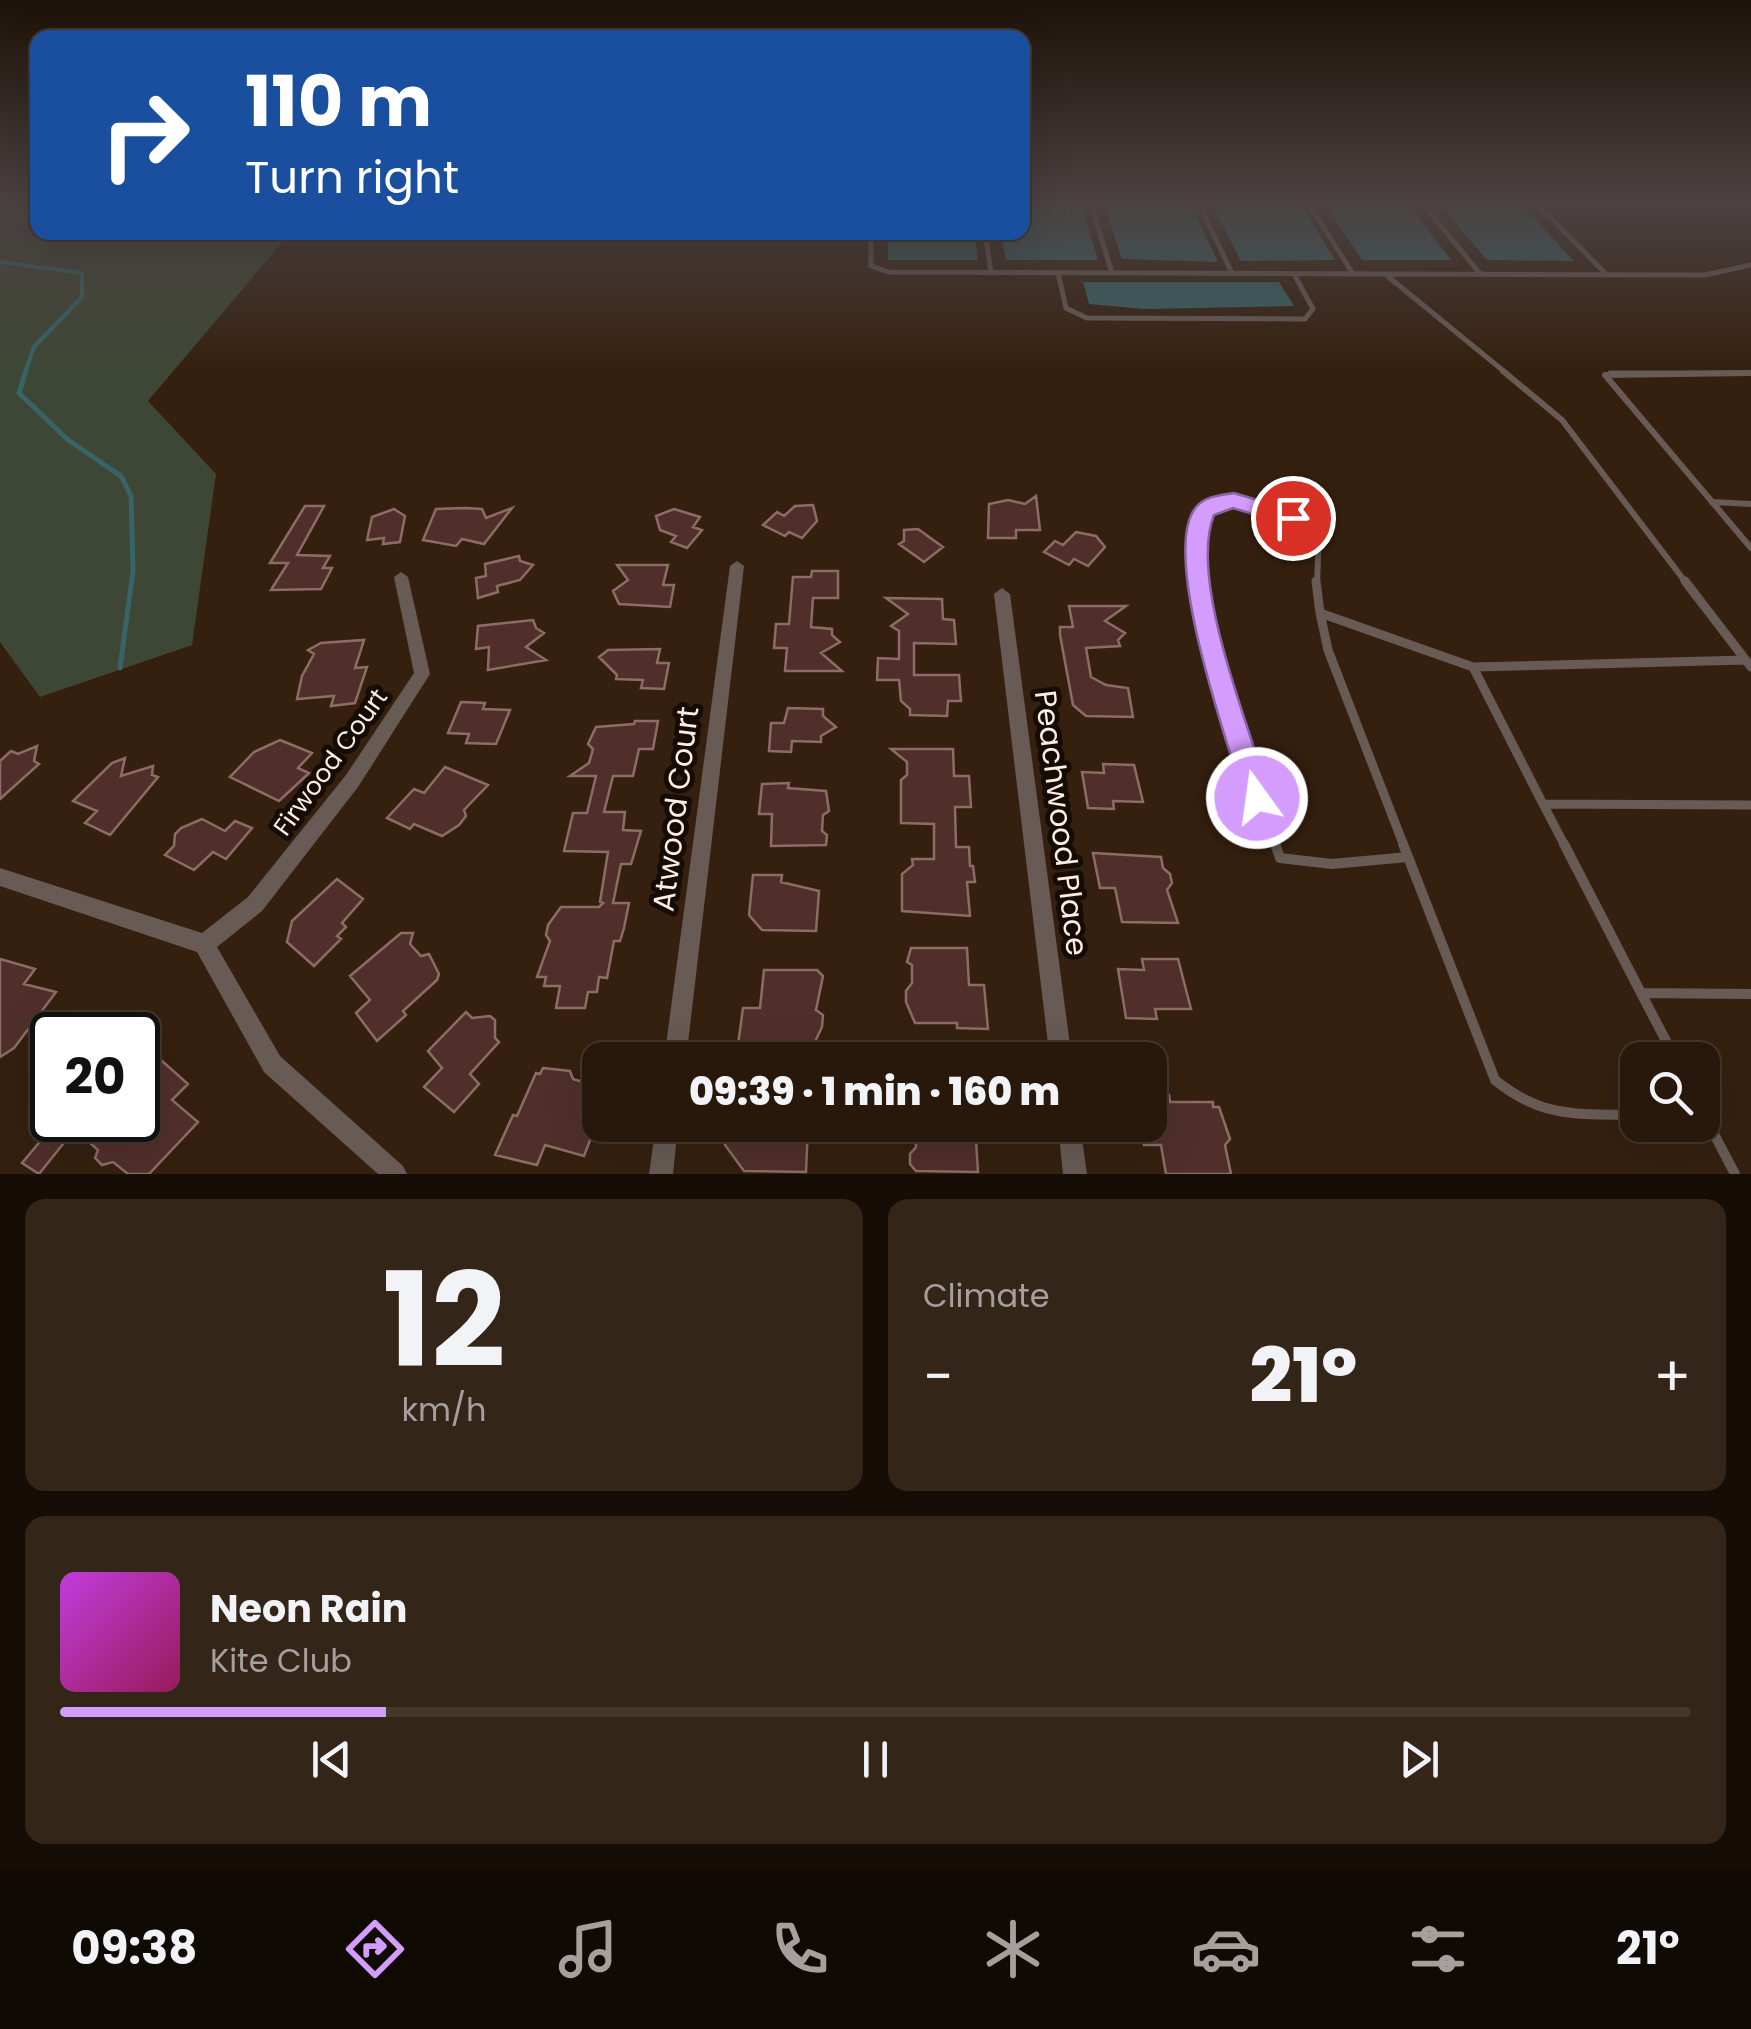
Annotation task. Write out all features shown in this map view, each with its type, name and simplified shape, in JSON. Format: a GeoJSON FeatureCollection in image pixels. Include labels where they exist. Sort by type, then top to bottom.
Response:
{"type":"FeatureCollection","features":[{"type":"Feature","properties":{"kind":"street","name":"Atwood Court"},"geometry":{"type":"LineString","coordinates":[[677,1042],[736,566]]}},
{"type":"Feature","properties":{"kind":"street","name":"Firwood Court"},"geometry":{"type":"LineString","coordinates":[[204,944],[256,904],[352,781],[422,674],[401,577]]}},
{"type":"Feature","properties":{"kind":"street","name":"Peachwood Place"},"geometry":{"type":"LineString","coordinates":[[1002,594],[1059,1042]]}},
{"type":"Feature","properties":{"kind":"street"},"geometry":{"type":"LineString","coordinates":[[0,877],[204,944],[272,1064],[395,1174]]}},
{"type":"Feature","properties":{"kind":"street"},"geometry":{"type":"LineString","coordinates":[[661,1174],[665,1142]]}},
{"type":"Feature","properties":{"kind":"street"},"geometry":{"type":"LineString","coordinates":[[1071,1142],[1075,1174]]}},
{"type":"Feature","properties":{"kind":"lane"},"geometry":{"type":"LineString","coordinates":[[871,259],[871,266],[876,269],[991,273],[1705,275],[1751,265]]}},
{"type":"Feature","properties":{"kind":"lane"},"geometry":{"type":"LineString","coordinates":[[989,259],[991,273]]}},
{"type":"Feature","properties":{"kind":"lane"},"geometry":{"type":"LineString","coordinates":[[1108,259],[1112,273]]}},
{"type":"Feature","properties":{"kind":"lane"},"geometry":{"type":"LineString","coordinates":[[1225,259],[1232,274]]}},
{"type":"Feature","properties":{"kind":"lane"},"geometry":{"type":"LineString","coordinates":[[1344,259],[1353,274]]}},
{"type":"Feature","properties":{"kind":"lane"},"geometry":{"type":"LineString","coordinates":[[1467,259],[1481,276]]}},
{"type":"Feature","properties":{"kind":"lane"},"geometry":{"type":"LineString","coordinates":[[1591,259],[1607,275]]}},
{"type":"Feature","properties":{"kind":"lane"},"geometry":{"type":"LineString","coordinates":[[1058,273],[1066,308],[1088,318],[1304,319],[1313,309],[1294,274]]}},
{"type":"Feature","properties":{"kind":"lane"},"geometry":{"type":"LineString","coordinates":[[1385,274],[1562,420],[1749,664]]}},
{"type":"Feature","properties":{"kind":"lane"},"geometry":{"type":"LineString","coordinates":[[1751,372],[1605,375],[1751,548]]}},
{"type":"Feature","properties":{"kind":"lane"},"geometry":{"type":"LineString","coordinates":[[1408,857],[1332,864],[1280,858],[1257,798],[1204,615],[1195,563],[1197,529],[1205,511],[1216,504],[1234,500],[1293,518],[1318,532],[1316,579],[1328,650],[1495,1080],[1522,1104],[1546,1112],[1620,1114]]}},
{"type":"Feature","properties":{"kind":"lane"},"geometry":{"type":"LineString","coordinates":[[1712,502],[1751,504]]}},
{"type":"Feature","properties":{"kind":"lane"},"geometry":{"type":"LineString","coordinates":[[1320,613],[1472,667],[1749,664]]}},
{"type":"Feature","properties":{"kind":"lane"},"geometry":{"type":"LineString","coordinates":[[1472,667],[1666,1042]]}},
{"type":"Feature","properties":{"kind":"lane"},"geometry":{"type":"LineString","coordinates":[[1543,804],[1751,805]]}},
{"type":"Feature","properties":{"kind":"lane"},"geometry":{"type":"LineString","coordinates":[[1640,993],[1751,994]]}},
{"type":"Feature","properties":{"kind":"lane"},"geometry":{"type":"LineString","coordinates":[[1719,1142],[1736,1174]]}},
{"type":"Feature","properties":{"kind":"green space"},"geometry":{"type":"Polygon","coordinates":[[[0,259],[268,259],[148,401],[216,474],[192,645],[40,697],[0,642],[0,259]]]}},
{"type":"Feature","properties":{"kind":"water"},"geometry":{"type":"Polygon","coordinates":[[[978,259],[978,260],[888,260],[978,259]]]}},
{"type":"Feature","properties":{"kind":"water"},"geometry":{"type":"Polygon","coordinates":[[[1006,259],[1098,260],[1006,260],[1006,259]]]}},
{"type":"Feature","properties":{"kind":"water"},"geometry":{"type":"Polygon","coordinates":[[[1122,259],[1216,259],[1218,262],[1122,259]]]}},
{"type":"Feature","properties":{"kind":"water"},"geometry":{"type":"Polygon","coordinates":[[[1240,259],[1335,260],[1241,261],[1240,259]]]}},
{"type":"Feature","properties":{"kind":"water"},"geometry":{"type":"Polygon","coordinates":[[[1361,259],[1451,260],[1362,260],[1361,259]]]}},
{"type":"Feature","properties":{"kind":"water"},"geometry":{"type":"Polygon","coordinates":[[[1572,259],[1574,261],[1487,260],[1572,259]]]}},
{"type":"Feature","properties":{"kind":"water"},"geometry":{"type":"Polygon","coordinates":[[[1083,282],[1279,282],[1294,306],[1145,309],[1089,304],[1083,282]]]}},
{"type":"Feature","properties":{"kind":"building"},"geometry":{"type":"Polygon","coordinates":[[[1036,496],[1040,530],[1016,530],[1016,538],[988,538],[989,504],[1008,500],[1025,504],[1036,496]]]}},
{"type":"Feature","properties":{"kind":"building"},"geometry":{"type":"Polygon","coordinates":[[[813,505],[817,521],[802,538],[789,532],[785,536],[763,525],[777,512],[784,516],[795,506],[813,505]]]}},
{"type":"Feature","properties":{"kind":"building"},"geometry":{"type":"Polygon","coordinates":[[[305,506],[324,506],[297,555],[330,556],[323,568],[332,568],[321,589],[271,590],[288,563],[270,563],[305,506]]]}},
{"type":"Feature","properties":{"kind":"building"},"geometry":{"type":"Polygon","coordinates":[[[512,508],[484,544],[462,539],[456,546],[423,540],[436,509],[482,509],[486,518],[512,508]]]}},
{"type":"Feature","properties":{"kind":"building"},"geometry":{"type":"Polygon","coordinates":[[[394,509],[405,516],[400,542],[383,544],[384,538],[367,540],[372,517],[394,509]]]}},
{"type":"Feature","properties":{"kind":"building"},"geometry":{"type":"Polygon","coordinates":[[[674,509],[700,517],[693,527],[702,530],[687,548],[671,542],[676,536],[660,530],[656,516],[674,509]]]}},
{"type":"Feature","properties":{"kind":"building"},"geometry":{"type":"Polygon","coordinates":[[[918,529],[943,547],[924,562],[899,544],[904,541],[904,530],[918,529]]]}},
{"type":"Feature","properties":{"kind":"building"},"geometry":{"type":"Polygon","coordinates":[[[1076,532],[1096,536],[1105,547],[1088,566],[1074,559],[1069,565],[1044,552],[1055,541],[1063,545],[1076,532]]]}},
{"type":"Feature","properties":{"kind":"building"},"geometry":{"type":"Polygon","coordinates":[[[519,556],[520,561],[533,565],[520,580],[497,586],[498,592],[478,598],[476,578],[486,576],[485,564],[519,556]]]}},
{"type":"Feature","properties":{"kind":"building"},"geometry":{"type":"Polygon","coordinates":[[[617,565],[668,565],[663,585],[674,585],[670,607],[619,604],[613,591],[628,580],[617,565]]]}},
{"type":"Feature","properties":{"kind":"building"},"geometry":{"type":"Polygon","coordinates":[[[812,571],[838,571],[838,598],[813,598],[811,627],[832,629],[832,635],[840,642],[821,653],[842,671],[785,671],[787,648],[774,648],[776,624],[789,624],[793,577],[811,577],[812,571]]]}},
{"type":"Feature","properties":{"kind":"building"},"geometry":{"type":"Polygon","coordinates":[[[886,598],[942,599],[943,619],[954,620],[956,644],[914,643],[914,675],[959,675],[961,701],[948,701],[947,716],[910,715],[910,709],[901,701],[899,680],[877,680],[878,658],[899,659],[899,631],[891,626],[908,614],[886,598]]]}},
{"type":"Feature","properties":{"kind":"building"},"geometry":{"type":"Polygon","coordinates":[[[1069,606],[1126,606],[1105,621],[1125,633],[1118,640],[1120,646],[1086,648],[1091,677],[1106,685],[1128,688],[1133,717],[1086,716],[1073,705],[1060,635],[1060,627],[1073,627],[1069,606]]]}},
{"type":"Feature","properties":{"kind":"building"},"geometry":{"type":"Polygon","coordinates":[[[533,620],[544,633],[526,647],[546,660],[488,670],[489,647],[476,649],[478,626],[533,620]]]}},
{"type":"Feature","properties":{"kind":"building"},"geometry":{"type":"Polygon","coordinates":[[[364,640],[355,668],[367,667],[355,703],[331,706],[334,696],[297,699],[302,676],[314,654],[308,650],[321,643],[364,640]]]}},
{"type":"Feature","properties":{"kind":"building"},"geometry":{"type":"Polygon","coordinates":[[[660,649],[657,663],[669,663],[664,689],[641,688],[643,680],[616,679],[617,675],[599,657],[608,650],[660,649]]]}},
{"type":"Feature","properties":{"kind":"building"},"geometry":{"type":"Polygon","coordinates":[[[461,702],[485,703],[483,709],[510,710],[496,744],[466,743],[469,734],[448,733],[461,702]]]}},
{"type":"Feature","properties":{"kind":"building"},"geometry":{"type":"Polygon","coordinates":[[[788,708],[823,709],[823,716],[836,727],[821,736],[821,742],[792,741],[791,752],[769,751],[771,723],[784,723],[788,708]]]}},
{"type":"Feature","properties":{"kind":"building"},"geometry":{"type":"Polygon","coordinates":[[[658,721],[653,749],[639,749],[633,776],[613,776],[604,812],[625,812],[623,830],[641,831],[631,864],[621,864],[613,903],[629,903],[624,928],[620,941],[614,941],[607,978],[599,977],[597,992],[588,992],[585,1008],[556,1008],[560,986],[544,986],[546,977],[537,977],[550,941],[546,935],[548,925],[561,907],[599,907],[603,903],[600,902],[608,852],[564,851],[573,813],[587,813],[596,776],[570,776],[589,763],[593,749],[588,744],[596,727],[658,721]]]}},
{"type":"Feature","properties":{"kind":"building"},"geometry":{"type":"Polygon","coordinates":[[[280,740],[312,753],[298,768],[309,773],[279,801],[230,777],[254,752],[280,740]]]}},
{"type":"Feature","properties":{"kind":"building"},"geometry":{"type":"Polygon","coordinates":[[[37,746],[34,761],[39,764],[0,799],[0,761],[11,751],[18,754],[37,746]]]}},
{"type":"Feature","properties":{"kind":"building"},"geometry":{"type":"Polygon","coordinates":[[[891,749],[953,749],[954,776],[969,776],[971,807],[955,807],[956,847],[969,847],[973,866],[975,882],[967,882],[970,916],[902,911],[902,874],[913,865],[912,859],[934,859],[934,824],[901,823],[901,780],[907,775],[907,762],[891,749]]]}},
{"type":"Feature","properties":{"kind":"building"},"geometry":{"type":"Polygon","coordinates":[[[125,758],[121,776],[153,766],[152,775],[158,777],[110,835],[85,823],[97,811],[73,801],[112,763],[125,758]]]}},
{"type":"Feature","properties":{"kind":"building"},"geometry":{"type":"Polygon","coordinates":[[[1103,764],[1134,765],[1143,802],[1113,801],[1114,809],[1088,808],[1082,772],[1104,773],[1103,764]]]}},
{"type":"Feature","properties":{"kind":"building"},"geometry":{"type":"Polygon","coordinates":[[[445,767],[488,785],[464,810],[466,816],[459,825],[442,836],[414,824],[410,829],[387,818],[414,789],[424,793],[445,767]]]}},
{"type":"Feature","properties":{"kind":"building"},"geometry":{"type":"Polygon","coordinates":[[[789,783],[788,788],[826,791],[829,811],[823,815],[822,831],[827,835],[826,845],[771,846],[772,814],[759,814],[762,784],[789,783]]]}},
{"type":"Feature","properties":{"kind":"building"},"geometry":{"type":"Polygon","coordinates":[[[202,819],[225,831],[235,821],[252,828],[226,859],[213,852],[194,870],[165,855],[174,846],[175,834],[181,828],[202,819]]]}},
{"type":"Feature","properties":{"kind":"building"},"geometry":{"type":"Polygon","coordinates":[[[1093,853],[1161,857],[1163,868],[1170,874],[1172,883],[1167,890],[1178,923],[1122,922],[1115,888],[1100,888],[1093,853]]]}},
{"type":"Feature","properties":{"kind":"building"},"geometry":{"type":"Polygon","coordinates":[[[753,875],[782,875],[781,882],[819,891],[816,931],[762,930],[749,915],[753,875]]]}},
{"type":"Feature","properties":{"kind":"building"},"geometry":{"type":"Polygon","coordinates":[[[337,879],[363,899],[342,923],[346,927],[337,936],[341,939],[314,966],[287,942],[292,921],[337,879]]]}},
{"type":"Feature","properties":{"kind":"building"},"geometry":{"type":"Polygon","coordinates":[[[401,933],[413,933],[410,944],[421,956],[429,954],[439,974],[403,1011],[406,1015],[377,1041],[356,1013],[370,1000],[350,976],[401,933]]]}},
{"type":"Feature","properties":{"kind":"building"},"geometry":{"type":"Polygon","coordinates":[[[911,948],[967,948],[969,985],[984,985],[988,1029],[957,1028],[957,1023],[915,1023],[906,1002],[906,991],[912,983],[912,965],[907,962],[911,948]]]}},
{"type":"Feature","properties":{"kind":"building"},"geometry":{"type":"Polygon","coordinates":[[[0,959],[35,969],[24,984],[56,992],[41,1012],[30,1012],[30,1027],[14,1048],[0,1057],[0,959]]]}},
{"type":"Feature","properties":{"kind":"building"},"geometry":{"type":"Polygon","coordinates":[[[1142,959],[1178,959],[1191,1009],[1155,1009],[1157,1019],[1126,1018],[1118,969],[1144,970],[1142,959]]]}},
{"type":"Feature","properties":{"kind":"building"},"geometry":{"type":"Polygon","coordinates":[[[764,970],[817,970],[823,976],[816,1010],[823,1015],[822,1027],[815,1042],[738,1042],[743,1008],[760,1008],[764,970]]]}},
{"type":"Feature","properties":{"kind":"building"},"geometry":{"type":"Polygon","coordinates":[[[466,1012],[472,1018],[490,1016],[495,1020],[495,1038],[499,1042],[470,1074],[479,1084],[454,1112],[424,1087],[442,1068],[428,1051],[466,1012]]]}},
{"type":"Feature","properties":{"kind":"building"},"geometry":{"type":"Polygon","coordinates":[[[160,1063],[188,1084],[172,1100],[198,1122],[149,1174],[128,1174],[113,1162],[102,1165],[95,1158],[98,1150],[89,1142],[160,1142],[160,1063]]]}},
{"type":"Feature","properties":{"kind":"building"},"geometry":{"type":"Polygon","coordinates":[[[543,1068],[570,1071],[573,1079],[582,1082],[582,1142],[589,1142],[584,1156],[545,1145],[537,1165],[495,1155],[536,1073],[540,1074],[543,1068]]]}},
{"type":"Feature","properties":{"kind":"building"},"geometry":{"type":"Polygon","coordinates":[[[1167,1095],[1170,1102],[1213,1102],[1213,1107],[1219,1107],[1230,1139],[1225,1145],[1231,1174],[1166,1174],[1161,1145],[1144,1142],[1167,1142],[1167,1095]]]}},
{"type":"Feature","properties":{"kind":"building"},"geometry":{"type":"Polygon","coordinates":[[[40,1142],[65,1142],[39,1174],[22,1163],[40,1142]]]}},
{"type":"Feature","properties":{"kind":"building"},"geometry":{"type":"Polygon","coordinates":[[[807,1142],[806,1172],[744,1171],[725,1145],[807,1142]]]}},
{"type":"Feature","properties":{"kind":"building"},"geometry":{"type":"Polygon","coordinates":[[[916,1142],[976,1142],[978,1172],[916,1171],[910,1164],[910,1154],[916,1142]]]}},
{"type":"Feature","properties":{"kind":"waterway"},"geometry":{"type":"LineString","coordinates":[[0,262],[82,273],[82,297],[34,347],[25,373]]}},
{"type":"Feature","properties":{"kind":"waterway"},"geometry":{"type":"LineString","coordinates":[[26,371],[19,393],[68,440],[121,476],[131,496],[133,571],[120,668]]}},
{"type":"Feature","properties":{"kind":"route"},"geometry":{"type":"LineString","coordinates":[[1257,798],[1204,615],[1195,563],[1197,529],[1205,511],[1234,500],[1293,518]]}}]}
